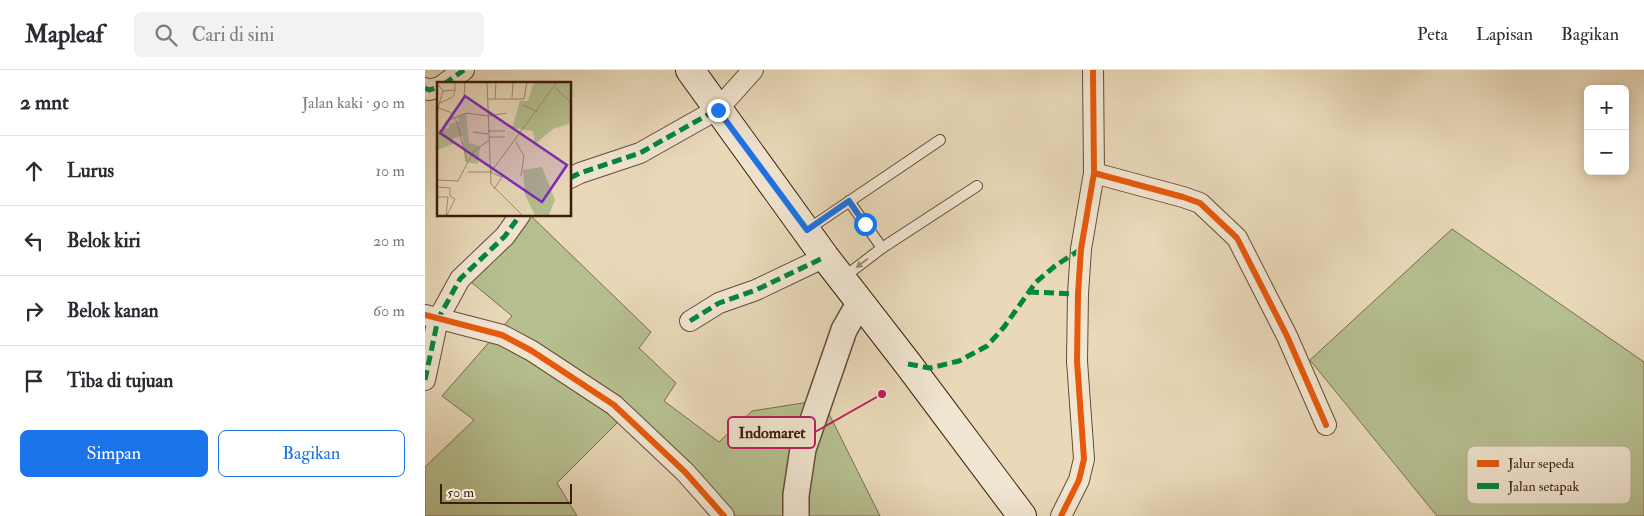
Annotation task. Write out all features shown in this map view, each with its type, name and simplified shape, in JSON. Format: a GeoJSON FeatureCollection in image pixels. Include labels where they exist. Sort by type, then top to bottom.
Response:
{"type":"FeatureCollection","features":[{"type":"Feature","properties":{"kind":"main road"},"geometry":{"type":"LineString","coordinates":[[690,70],[825,256],[1022,516]]}},
{"type":"Feature","properties":{"kind":"street"},"geometry":{"type":"LineString","coordinates":[[447,82],[464,70]]}},
{"type":"Feature","properties":{"kind":"street"},"geometry":{"type":"LineString","coordinates":[[571,178],[640,153],[718,110],[753,70]]}},
{"type":"Feature","properties":{"kind":"street"},"geometry":{"type":"LineString","coordinates":[[1061,516],[1079,480],[1084,459],[1077,361],[1078,294],[1081,249],[1094,173],[1093,70]]}},
{"type":"Feature","properties":{"kind":"street"},"geometry":{"type":"LineString","coordinates":[[425,88],[429,90],[437,88]]}},
{"type":"Feature","properties":{"kind":"street"},"geometry":{"type":"LineString","coordinates":[[1094,173],[1183,196],[1200,203],[1237,238],[1287,336],[1326,425]]}},
{"type":"Feature","properties":{"kind":"street"},"geometry":{"type":"LineString","coordinates":[[426,370],[431,317],[460,279],[505,236],[519,216]]}},
{"type":"Feature","properties":{"kind":"street"},"geometry":{"type":"LineString","coordinates":[[690,321],[719,303],[756,290],[825,256]]}},
{"type":"Feature","properties":{"kind":"street"},"geometry":{"type":"LineString","coordinates":[[796,516],[796,495],[803,449],[844,330],[860,302]]}},
{"type":"Feature","properties":{"kind":"street"},"geometry":{"type":"LineString","coordinates":[[431,317],[502,335],[532,351],[614,405],[685,472],[724,516]]}},
{"type":"Feature","properties":{"kind":"lane"},"geometry":{"type":"LineString","coordinates":[[807,230],[940,140]]}},
{"type":"Feature","properties":{"kind":"lane"},"geometry":{"type":"LineString","coordinates":[[843,278],[882,248],[977,186]]}},
{"type":"Feature","properties":{"kind":"lane"},"geometry":{"type":"LineString","coordinates":[[849,201],[882,248]]}},
{"type":"Feature","properties":{"kind":"green space"},"geometry":{"type":"Polygon","coordinates":[[[517,216],[531,216],[651,332],[639,348],[676,383],[664,401],[719,442],[752,411],[822,400],[880,516],[722,516],[626,414],[557,483],[577,516],[425,516],[425,467],[474,420],[442,396],[512,316],[471,282],[517,216]]]}},
{"type":"Feature","properties":{"kind":"green space"},"geometry":{"type":"Polygon","coordinates":[[[1452,229],[1644,362],[1644,516],[1437,516],[1310,360],[1452,229]]]}},
{"type":"Feature","properties":{"kind":"marked path"},"geometry":{"type":"LineString","coordinates":[[447,82],[464,70]]}},
{"type":"Feature","properties":{"kind":"marked path"},"geometry":{"type":"LineString","coordinates":[[425,88],[429,90],[437,88]]}},
{"type":"Feature","properties":{"kind":"marked path"},"geometry":{"type":"LineString","coordinates":[[571,178],[640,153],[718,109]]}},
{"type":"Feature","properties":{"kind":"marked path"},"geometry":{"type":"LineString","coordinates":[[425,380],[438,319],[460,279],[505,236],[519,216]]}},
{"type":"Feature","properties":{"kind":"marked path"},"geometry":{"type":"LineString","coordinates":[[908,364],[930,368],[959,361],[987,346],[1004,327],[1036,282],[1055,266],[1081,249]]}},
{"type":"Feature","properties":{"kind":"marked path"},"geometry":{"type":"LineString","coordinates":[[690,321],[719,303],[756,290],[825,257]]}},
{"type":"Feature","properties":{"kind":"marked path"},"geometry":{"type":"LineString","coordinates":[[1029,292],[1078,294]]}},
{"type":"Feature","properties":{"kind":"cycle path"},"geometry":{"type":"LineString","coordinates":[[1061,516],[1079,480],[1084,459],[1077,361],[1078,294],[1081,249],[1094,173],[1093,70]]}},
{"type":"Feature","properties":{"kind":"cycle path"},"geometry":{"type":"LineString","coordinates":[[1094,173],[1200,203],[1237,238],[1287,336],[1326,425]]}},
{"type":"Feature","properties":{"kind":"cycle path"},"geometry":{"type":"LineString","coordinates":[[425,315],[502,335],[532,351],[614,405],[685,472],[724,516]]}},
{"type":"Feature","properties":{"kind":"place","name":"Indomaret"},"geometry":{"type":"Point","coordinates":[882,394]}},
{"type":"Feature","properties":{"kind":"route"},"geometry":{"type":"LineString","coordinates":[[718,110],[807,230],[849,201],[865,224]]}}]}
